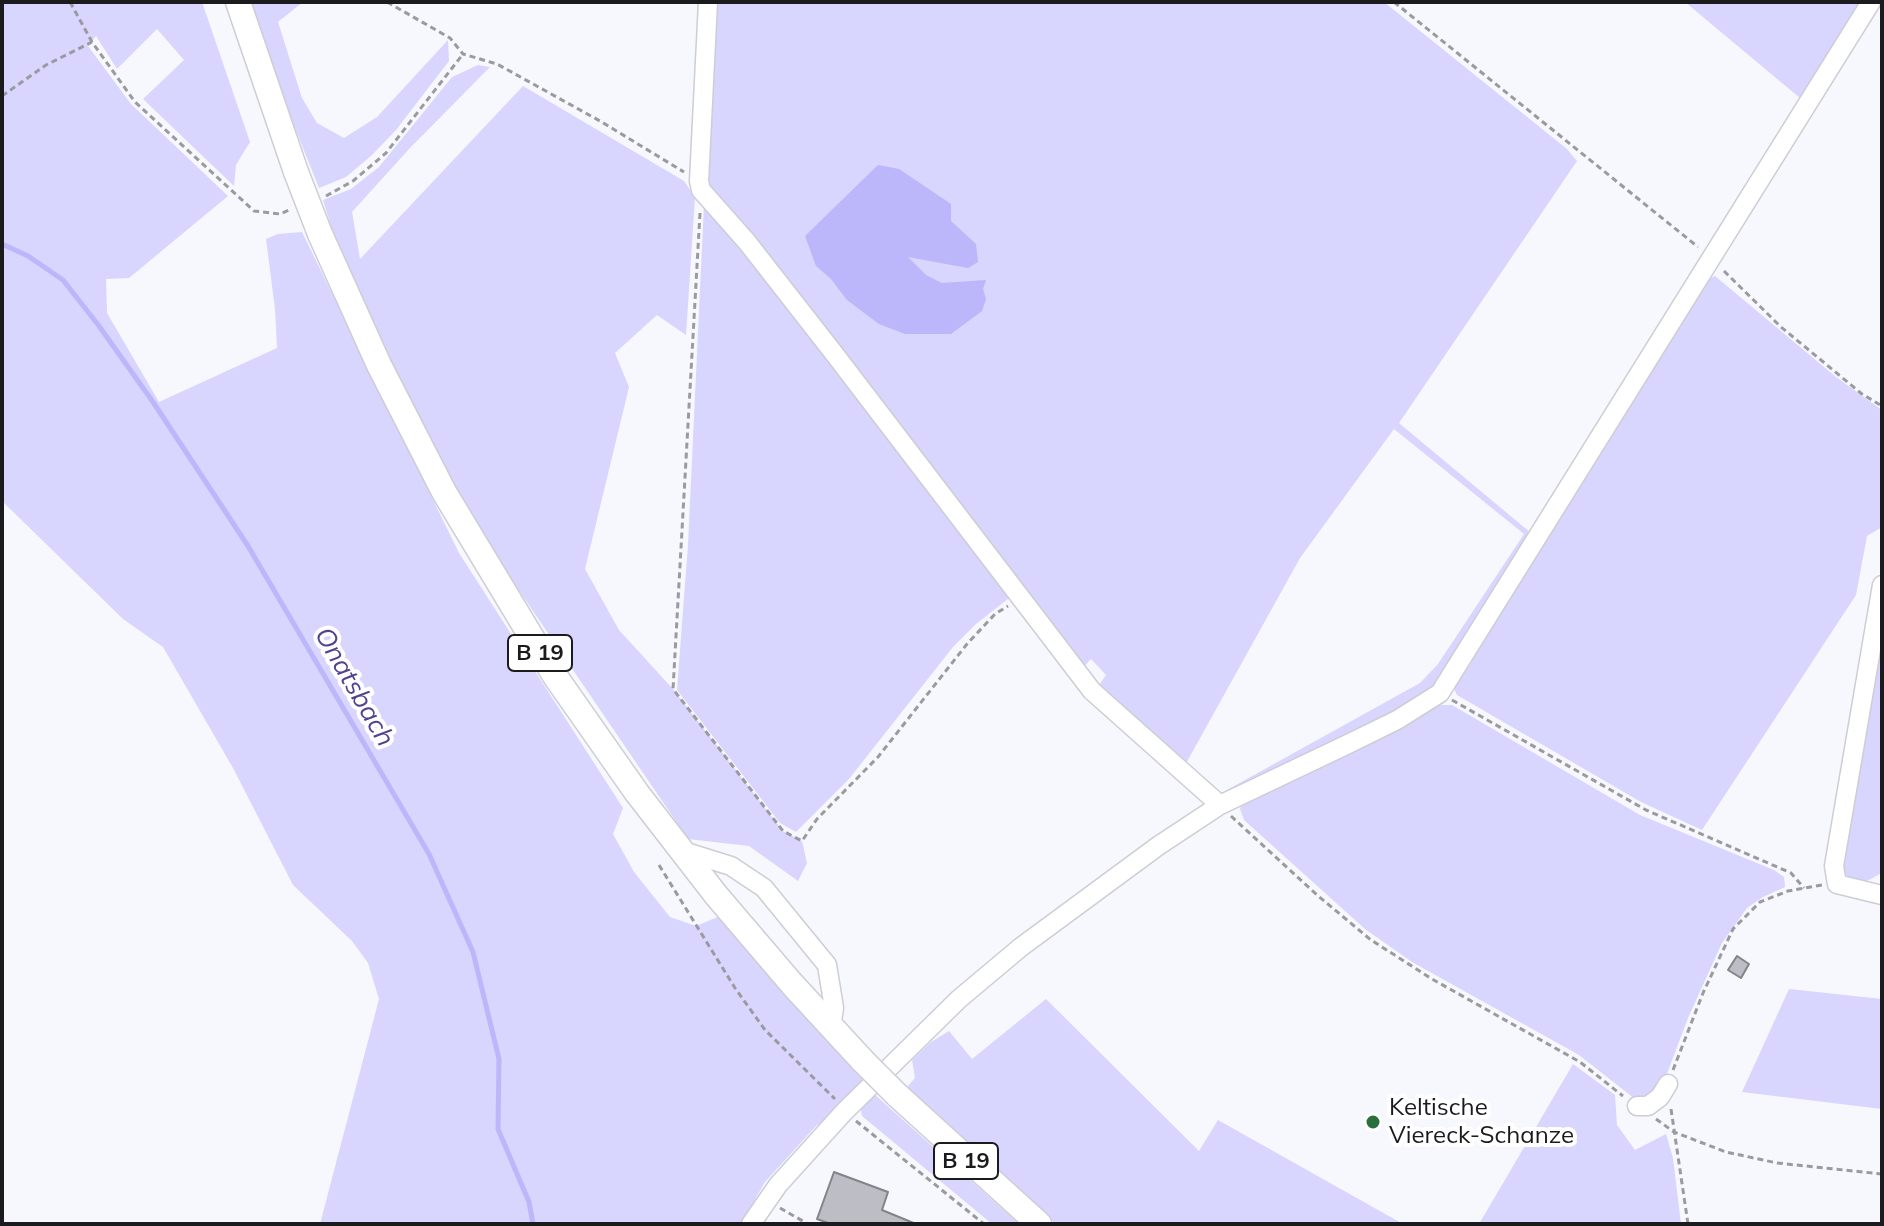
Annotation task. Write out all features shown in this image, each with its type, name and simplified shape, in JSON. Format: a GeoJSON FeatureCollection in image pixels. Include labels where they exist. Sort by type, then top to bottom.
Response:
{"type":"FeatureCollection","features":[{"type":"Feature","properties":{"kind":"main road","name":"B 19"},"geometry":{"type":"LineString","coordinates":[[238,2],[320,234],[379,365],[479,554],[571,699],[680,850],[753,940],[831,1028],[897,1095],[1039,1224]]}},
{"type":"Feature","properties":{"kind":"street"},"geometry":{"type":"LineString","coordinates":[[708,2],[700,186],[756,253],[1092,691],[1220,805]]}},
{"type":"Feature","properties":{"kind":"street"},"geometry":{"type":"LineString","coordinates":[[751,1224],[768,1199],[844,1112],[959,999],[1021,947],[1158,846],[1220,805],[1359,739],[1440,693],[1871,2]]}},
{"type":"Feature","properties":{"kind":"street"},"geometry":{"type":"LineString","coordinates":[[1882,585],[1834,866],[1837,884],[1882,895]]}},
{"type":"Feature","properties":{"kind":"street"},"geometry":{"type":"LineString","coordinates":[[680,850],[731,866],[764,888],[827,965],[834,1008],[831,1028]]}},
{"type":"Feature","properties":{"kind":"street"},"geometry":{"type":"LineString","coordinates":[[1863,892],[1882,883]]}},
{"type":"Feature","properties":{"kind":"street"},"geometry":{"type":"LineString","coordinates":[[1637,1106],[1648,1106],[1660,1097],[1668,1084]]}},
{"type":"Feature","properties":{"kind":"path"},"geometry":{"type":"LineString","coordinates":[[70,2],[92,42],[135,102],[254,211],[280,214],[292,209]]}},
{"type":"Feature","properties":{"kind":"path"},"geometry":{"type":"LineString","coordinates":[[387,2],[450,38],[463,54],[497,64],[600,121],[700,186],[673,689],[783,831],[802,841],[817,819],[878,757],[967,644],[995,614],[1022,598]]}},
{"type":"Feature","properties":{"kind":"path"},"geometry":{"type":"LineString","coordinates":[[1394,2],[1711,258],[1781,327],[1862,394],[1882,406]]}},
{"type":"Feature","properties":{"kind":"path"},"geometry":{"type":"LineString","coordinates":[[2,96],[46,65],[92,42]]}},
{"type":"Feature","properties":{"kind":"path"},"geometry":{"type":"LineString","coordinates":[[317,200],[353,181],[386,153],[463,54]]}},
{"type":"Feature","properties":{"kind":"path"},"geometry":{"type":"LineString","coordinates":[[1440,693],[1646,810],[1791,873],[1804,888],[1760,902],[1733,929],[1703,993],[1668,1084],[1688,1224]]}},
{"type":"Feature","properties":{"kind":"path"},"geometry":{"type":"LineString","coordinates":[[1220,805],[1317,895],[1371,940],[1432,979],[1580,1062],[1674,1132],[1726,1152],[1777,1163],[1882,1174]]}},
{"type":"Feature","properties":{"kind":"path"},"geometry":{"type":"LineString","coordinates":[[659,865],[735,988],[765,1030],[830,1093],[844,1112],[984,1224]]}},
{"type":"Feature","properties":{"kind":"path"},"geometry":{"type":"LineString","coordinates":[[768,1199],[808,1224]]}},
{"type":"Feature","properties":{"kind":"shaded area"},"geometry":{"type":"Polygon","coordinates":[[[2,2],[202,2],[250,142],[236,165],[234,186],[143,99],[184,60],[157,29],[117,69],[96,36],[88,46],[131,104],[228,196],[129,278],[106,279],[107,313],[159,402],[277,348],[266,239],[278,234],[302,232],[459,553],[623,808],[613,834],[634,872],[670,917],[696,926],[720,916],[870,1083],[844,1112],[817,1125],[765,1182],[741,1224],[320,1224],[379,999],[368,963],[352,941],[293,885],[233,768],[163,647],[123,619],[2,501],[2,2]]]}},
{"type":"Feature","properties":{"kind":"shaded area"},"geometry":{"type":"Polygon","coordinates":[[[251,2],[303,2],[278,22],[302,98],[317,123],[344,138],[377,117],[448,40],[449,61],[396,130],[372,155],[346,177],[319,188],[251,2]]]}},
{"type":"Feature","properties":{"kind":"shaded area"},"geometry":{"type":"Polygon","coordinates":[[[712,2],[1384,2],[1567,149],[1577,161],[1399,423],[1531,533],[1442,677],[1421,698],[1230,795],[1218,795],[1420,683],[1438,664],[1524,534],[1394,429],[1300,558],[1184,767],[1097,688],[1106,675],[1091,659],[1081,670],[704,183],[712,2]]]}},
{"type":"Feature","properties":{"kind":"shaded area"},"geometry":{"type":"Polygon","coordinates":[[[1685,2],[1861,2],[1800,98],[1685,2]]]}},
{"type":"Feature","properties":{"kind":"shaded area"},"geometry":{"type":"Polygon","coordinates":[[[478,65],[490,67],[352,212],[360,259],[523,86],[684,181],[695,197],[686,335],[657,315],[615,353],[629,387],[585,569],[619,630],[673,689],[783,831],[802,841],[807,863],[798,881],[749,846],[688,839],[484,539],[364,310],[335,239],[323,200],[351,189],[379,167],[452,77],[478,65]]]}},
{"type":"Feature","properties":{"kind":"shaded area"},"geometry":{"type":"Polygon","coordinates":[[[878,165],[899,169],[951,204],[951,221],[976,244],[978,262],[968,268],[908,257],[926,275],[942,283],[986,280],[983,289],[986,299],[982,311],[951,334],[905,334],[879,324],[847,300],[816,266],[805,236],[878,165]]]}},
{"type":"Feature","properties":{"kind":"shaded area"},"geometry":{"type":"Polygon","coordinates":[[[704,204],[908,457],[1013,595],[953,647],[849,779],[796,832],[780,823],[677,690],[688,545],[704,204]]]}},
{"type":"Feature","properties":{"kind":"shaded area"},"geometry":{"type":"Polygon","coordinates":[[[1715,276],[1836,377],[1882,410],[1882,527],[1867,536],[1856,595],[1702,830],[1641,802],[1457,695],[1453,687],[1472,662],[1474,646],[1704,281],[1715,276]]]}},
{"type":"Feature","properties":{"kind":"shaded area"},"geometry":{"type":"Polygon","coordinates":[[[1882,611],[1882,873],[1865,882],[1848,878],[1839,859],[1882,611]]]}},
{"type":"Feature","properties":{"kind":"shaded area"},"geometry":{"type":"Polygon","coordinates":[[[1431,705],[1452,705],[1640,815],[1774,870],[1784,877],[1785,887],[1747,908],[1722,943],[1665,1079],[1654,1096],[1635,1099],[1579,1055],[1412,962],[1365,929],[1244,820],[1240,809],[1244,800],[1431,705]]]}},
{"type":"Feature","properties":{"kind":"shaded area"},"geometry":{"type":"Polygon","coordinates":[[[1789,989],[1882,999],[1882,1109],[1742,1092],[1789,989]]]}},
{"type":"Feature","properties":{"kind":"shaded area"},"geometry":{"type":"Polygon","coordinates":[[[1046,999],[1199,1151],[1218,1120],[1403,1224],[1056,1224],[1001,1178],[907,1087],[915,1078],[912,1060],[931,1042],[949,1031],[972,1059],[1046,999]]]}},
{"type":"Feature","properties":{"kind":"shaded area"},"geometry":{"type":"Polygon","coordinates":[[[1573,1064],[1615,1095],[1617,1125],[1635,1150],[1666,1134],[1673,1158],[1681,1224],[1479,1224],[1573,1064]]]}},
{"type":"Feature","properties":{"kind":"shaded area"},"geometry":{"type":"Polygon","coordinates":[[[873,1093],[1019,1224],[992,1224],[862,1116],[860,1105],[873,1093]]]}},
{"type":"Feature","properties":{"kind":"building"},"geometry":{"type":"Polygon","coordinates":[[[1737,956],[1749,964],[1741,978],[1728,970],[1737,956]]]}},
{"type":"Feature","properties":{"kind":"building"},"geometry":{"type":"Polygon","coordinates":[[[834,1172],[888,1192],[882,1210],[916,1224],[831,1224],[817,1219],[834,1172]]]}},
{"type":"Feature","properties":{"kind":"waterway","name":"Onatsbach"},"geometry":{"type":"LineString","coordinates":[[2,244],[28,256],[63,280],[153,402],[248,546],[429,854],[473,952],[499,1059],[498,1129],[529,1202],[533,1224]]}},
{"type":"Feature","properties":{"kind":"place","name":"Keltische Viereck-Schanze"},"geometry":{"type":"Point","coordinates":[1373,1122]}}]}
